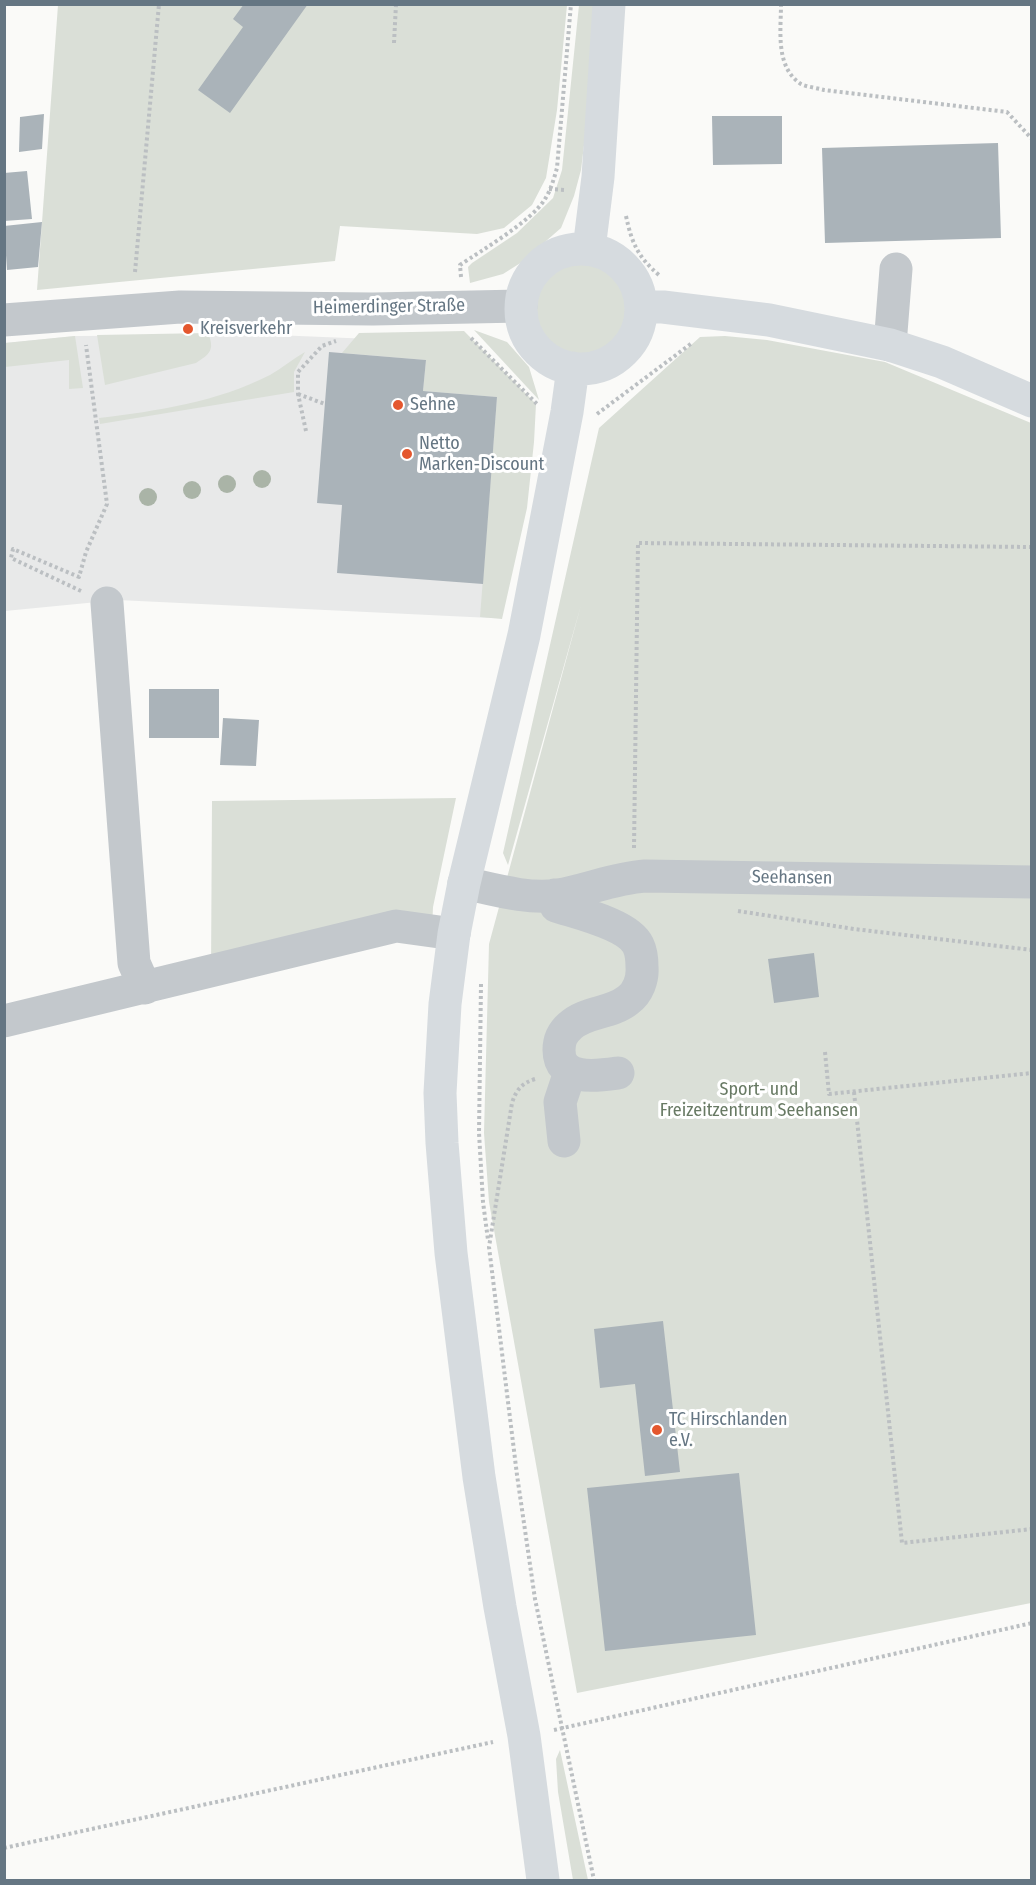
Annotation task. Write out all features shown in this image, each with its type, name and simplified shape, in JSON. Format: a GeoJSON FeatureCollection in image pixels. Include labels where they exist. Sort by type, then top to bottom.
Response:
{"type":"FeatureCollection","features":[{"type":"Feature","properties":{"kind":"main road"},"geometry":{"type":"LineString","coordinates":[[589,249],[598,177],[609,4]]}},
{"type":"Feature","properties":{"kind":"main road"},"geometry":{"type":"LineString","coordinates":[[589,249],[611,257],[629,272],[639,294],[641,307],[638,329],[626,349],[617,357],[597,367],[573,368],[550,361],[533,346],[523,324],[521,306],[529,278],[544,261],[566,251],[589,249]]}},
{"type":"Feature","properties":{"kind":"main road"},"geometry":{"type":"LineString","coordinates":[[641,307],[770,320],[890,345],[942,362],[1032,401]]}},
{"type":"Feature","properties":{"kind":"main road"},"geometry":{"type":"LineString","coordinates":[[543,1881],[524,1736],[479,1477],[448,1225],[441,1143],[440,1093],[445,1004],[454,934],[524,635],[567,412],[573,368]]}},
{"type":"Feature","properties":{"kind":"street"},"geometry":{"type":"LineString","coordinates":[[890,345],[896,269]]}},
{"type":"Feature","properties":{"kind":"street","name":"Heimerdinger Straße"},"geometry":{"type":"LineString","coordinates":[[4,320],[180,307],[373,309],[521,306]]}},
{"type":"Feature","properties":{"kind":"street"},"geometry":{"type":"LineString","coordinates":[[107,603],[134,963],[145,988]]}},
{"type":"Feature","properties":{"kind":"street","name":"Seehansen"},"geometry":{"type":"LineString","coordinates":[[464,884],[516,894],[555,896],[631,877],[645,876],[1032,882]]}},
{"type":"Feature","properties":{"kind":"street"},"geometry":{"type":"LineString","coordinates":[[555,896],[556,906],[617,927],[631,935],[638,944],[643,970],[639,987],[628,1000],[571,1024],[562,1034],[559,1045],[559,1055],[563,1065],[570,1072],[583,1076],[618,1073]]}},
{"type":"Feature","properties":{"kind":"street"},"geometry":{"type":"LineString","coordinates":[[4,1021],[396,926],[454,934]]}},
{"type":"Feature","properties":{"kind":"street"},"geometry":{"type":"LineString","coordinates":[[564,1142],[560,1102],[570,1072]]}},
{"type":"Feature","properties":{"kind":"path"},"geometry":{"type":"LineString","coordinates":[[135,272],[159,4]]}},
{"type":"Feature","properties":{"kind":"path"},"geometry":{"type":"LineString","coordinates":[[394,43],[396,4]]}},
{"type":"Feature","properties":{"kind":"path"},"geometry":{"type":"LineString","coordinates":[[571,4],[557,168],[545,200],[517,226],[460,265],[464,331],[536,404],[594,417],[700,337],[703,312]]}},
{"type":"Feature","properties":{"kind":"path"},"geometry":{"type":"LineString","coordinates":[[781,4],[783,58],[788,70],[802,84],[824,90],[1007,112],[1032,140]]}},
{"type":"Feature","properties":{"kind":"path"},"geometry":{"type":"LineString","coordinates":[[82,314],[107,504],[86,552],[79,577],[13,549],[11,558],[107,603]]}},
{"type":"Feature","properties":{"kind":"path"},"geometry":{"type":"LineString","coordinates":[[306,431],[298,394],[298,372],[322,346],[341,340]]}},
{"type":"Feature","properties":{"kind":"path"},"geometry":{"type":"LineString","coordinates":[[298,394],[325,404]]}},
{"type":"Feature","properties":{"kind":"path"},"geometry":{"type":"LineString","coordinates":[[645,876],[634,859],[638,543],[1032,547]]}},
{"type":"Feature","properties":{"kind":"path"},"geometry":{"type":"LineString","coordinates":[[728,909],[854,929],[1032,950]]}},
{"type":"Feature","properties":{"kind":"path"},"geometry":{"type":"LineString","coordinates":[[480,977],[482,987],[479,1133],[483,1202],[517,1475],[535,1599],[594,1881]]}},
{"type":"Feature","properties":{"kind":"path"},"geometry":{"type":"LineString","coordinates":[[825,1052],[829,1094],[1032,1073]]}},
{"type":"Feature","properties":{"kind":"path"},"geometry":{"type":"LineString","coordinates":[[489,1246],[515,1093],[532,1079],[570,1072]]}},
{"type":"Feature","properties":{"kind":"path"},"geometry":{"type":"LineString","coordinates":[[854,1092],[902,1543],[1032,1529]]}},
{"type":"Feature","properties":{"kind":"path"},"geometry":{"type":"LineString","coordinates":[[4,1848],[562,1728],[1032,1623]]}},
{"type":"Feature","properties":{"kind":"shaded area"},"geometry":{"type":"Polygon","coordinates":[[[275,335],[444,342],[516,406],[491,618],[118,600],[5,611],[5,343],[75,336],[275,335]]]}},
{"type":"Feature","properties":{"kind":"green space"},"geometry":{"type":"Polygon","coordinates":[[[58,5],[567,5],[557,110],[546,178],[532,205],[504,228],[477,234],[340,226],[335,261],[37,290],[58,5]]]}},
{"type":"Feature","properties":{"kind":"green space"},"geometry":{"type":"Polygon","coordinates":[[[579,5],[596,5],[591,87],[581,170],[574,196],[561,228],[522,262],[503,274],[470,283],[468,267],[517,233],[553,198],[562,170],[579,5]]]}},
{"type":"Feature","properties":{"kind":"green space"},"geometry":{"type":"Polygon","coordinates":[[[581,261],[599,265],[615,275],[625,291],[629,309],[625,327],[615,343],[599,353],[581,357],[563,353],[547,343],[537,327],[533,309],[537,291],[547,275],[563,265],[581,261]]]}},
{"type":"Feature","properties":{"kind":"green space"},"geometry":{"type":"Polygon","coordinates":[[[474,330],[507,342],[529,367],[539,400],[474,330]]]}},
{"type":"Feature","properties":{"kind":"green space"},"geometry":{"type":"Polygon","coordinates":[[[464,331],[536,404],[527,508],[502,619],[480,617],[497,397],[423,391],[426,360],[342,353],[359,333],[464,331]]]}},
{"type":"Feature","properties":{"kind":"green space"},"geometry":{"type":"Polygon","coordinates":[[[208,333],[210,351],[196,363],[105,385],[97,335],[208,333]]]}},
{"type":"Feature","properties":{"kind":"green space"},"geometry":{"type":"Polygon","coordinates":[[[75,336],[83,388],[69,389],[69,360],[5,367],[5,343],[75,336]]]}},
{"type":"Feature","properties":{"kind":"green space","name":"Sport- und Freizeitzentrum Seehansen"},"geometry":{"type":"Polygon","coordinates":[[[725,336],[767,340],[885,362],[1031,423],[1031,1603],[577,1693],[489,1202],[484,1133],[489,944],[581,605],[508,865],[503,853],[599,428],[700,337],[725,336]]]}},
{"type":"Feature","properties":{"kind":"green space"},"geometry":{"type":"Polygon","coordinates":[[[305,352],[294,372],[294,392],[100,424],[99,418],[186,404],[229,392],[270,375],[305,352]]]}},
{"type":"Feature","properties":{"kind":"green space"},"geometry":{"type":"Polygon","coordinates":[[[456,798],[433,907],[432,930],[211,972],[212,801],[456,798]]]}},
{"type":"Feature","properties":{"kind":"green space"},"geometry":{"type":"Polygon","coordinates":[[[560,1750],[588,1880],[573,1880],[558,1792],[556,1759],[560,1750]]]}},
{"type":"Feature","properties":{"kind":"building"},"geometry":{"type":"Polygon","coordinates":[[[244,4],[308,4],[230,113],[198,90],[243,27],[233,19],[244,4]]]}},
{"type":"Feature","properties":{"kind":"building"},"geometry":{"type":"Polygon","coordinates":[[[44,114],[42,149],[19,152],[20,117],[44,114]]]}},
{"type":"Feature","properties":{"kind":"building"},"geometry":{"type":"Polygon","coordinates":[[[712,116],[782,116],[782,164],[713,165],[712,116]]]}},
{"type":"Feature","properties":{"kind":"building"},"geometry":{"type":"Polygon","coordinates":[[[998,143],[1001,238],[825,243],[822,148],[998,143]]]}},
{"type":"Feature","properties":{"kind":"building"},"geometry":{"type":"Polygon","coordinates":[[[27,171],[32,219],[4,221],[4,173],[27,171]]]}},
{"type":"Feature","properties":{"kind":"building"},"geometry":{"type":"Polygon","coordinates":[[[42,222],[38,267],[7,270],[4,226],[42,222]]]}},
{"type":"Feature","properties":{"kind":"building","name":"Netto Marken-Discount"},"geometry":{"type":"Polygon","coordinates":[[[329,352],[426,360],[423,391],[497,397],[483,584],[337,573],[342,505],[317,503],[329,352]]]}},
{"type":"Feature","properties":{"kind":"building"},"geometry":{"type":"Polygon","coordinates":[[[149,689],[219,689],[219,738],[149,738],[149,689]]]}},
{"type":"Feature","properties":{"kind":"building"},"geometry":{"type":"Polygon","coordinates":[[[223,718],[259,720],[256,766],[220,765],[223,718]]]}},
{"type":"Feature","properties":{"kind":"building"},"geometry":{"type":"Polygon","coordinates":[[[814,953],[819,997],[774,1003],[768,959],[814,953]]]}},
{"type":"Feature","properties":{"kind":"building","name":"TC Hirschlanden e.V."},"geometry":{"type":"Polygon","coordinates":[[[663,1321],[680,1472],[645,1476],[635,1384],[600,1388],[594,1329],[663,1321]]]}},
{"type":"Feature","properties":{"kind":"building"},"geometry":{"type":"Polygon","coordinates":[[[739,1473],[756,1635],[605,1651],[587,1488],[739,1473]]]}},
{"type":"Feature","properties":{"kind":"place","name":"Kreisverkehr"},"geometry":{"type":"Point","coordinates":[188,329]}},
{"type":"Feature","properties":{"kind":"place","name":"Sehne"},"geometry":{"type":"Point","coordinates":[398,405]}},
{"type":"Feature","properties":{"kind":"place","name":"Netto Marken-Discount"},"geometry":{"type":"Point","coordinates":[407,454]}},
{"type":"Feature","properties":{"kind":"place","name":"TC Hirschlanden e.V."},"geometry":{"type":"Point","coordinates":[657,1430]}}]}
